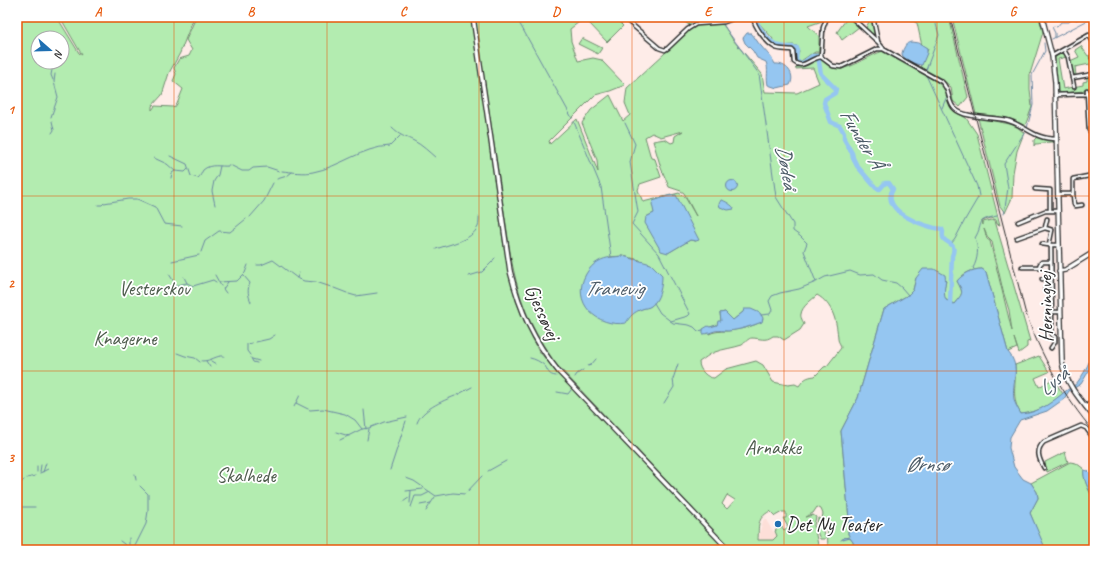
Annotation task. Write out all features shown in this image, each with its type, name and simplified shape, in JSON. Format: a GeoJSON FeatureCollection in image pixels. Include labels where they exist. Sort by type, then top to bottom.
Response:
{"type":"FeatureCollection","features":[{"type":"Feature","properties":{"kind":"street","name":"Gjessøvej"},"geometry":{"type":"LineString","coordinates":[[473,17],[510,271],[526,321],[540,346],[559,372],[729,550]]}},
{"type":"Feature","properties":{"kind":"street"},"geometry":{"type":"LineString","coordinates":[[623,17],[659,48],[665,50],[688,29],[696,24],[724,22],[737,17]]}},
{"type":"Feature","properties":{"kind":"street"},"geometry":{"type":"LineString","coordinates":[[753,17],[759,30],[775,48],[790,49],[793,51],[793,60],[796,64],[802,65],[821,57]]}},
{"type":"Feature","properties":{"kind":"street"},"geometry":{"type":"LineString","coordinates":[[821,57],[823,28],[827,17]]}},
{"type":"Feature","properties":{"kind":"street"},"geometry":{"type":"LineString","coordinates":[[851,17],[878,42],[883,49],[942,82],[948,90],[952,106],[960,112],[967,115],[1007,120],[1038,137],[1057,138]]}},
{"type":"Feature","properties":{"kind":"street"},"geometry":{"type":"LineString","coordinates":[[873,17],[878,42]]}},
{"type":"Feature","properties":{"kind":"street","name":"Herningvej"},"geometry":{"type":"LineString","coordinates":[[1042,17],[1052,56],[1056,95],[1062,362],[1064,372],[1071,386],[1094,417]]}},
{"type":"Feature","properties":{"kind":"street"},"geometry":{"type":"LineString","coordinates":[[1052,56],[1089,35],[1094,43]]}},
{"type":"Feature","properties":{"kind":"street"},"geometry":{"type":"LineString","coordinates":[[821,57],[833,66],[841,67],[877,49],[883,49]]}},
{"type":"Feature","properties":{"kind":"street"},"geometry":{"type":"LineString","coordinates":[[1064,50],[1068,56],[1074,87]]}},
{"type":"Feature","properties":{"kind":"street"},"geometry":{"type":"LineString","coordinates":[[1072,78],[1094,74]]}},
{"type":"Feature","properties":{"kind":"street"},"geometry":{"type":"LineString","coordinates":[[1087,90],[1090,131]]}},
{"type":"Feature","properties":{"kind":"street"},"geometry":{"type":"LineString","coordinates":[[1056,95],[1087,94]]}},
{"type":"Feature","properties":{"kind":"street"},"geometry":{"type":"LineString","coordinates":[[1082,205],[1075,206],[1074,204],[1073,179],[1094,175]]}},
{"type":"Feature","properties":{"kind":"street"},"geometry":{"type":"LineString","coordinates":[[1035,189],[1050,190],[1050,211]]}},
{"type":"Feature","properties":{"kind":"street"},"geometry":{"type":"LineString","coordinates":[[1058,194],[1073,194]]}},
{"type":"Feature","properties":{"kind":"street"},"geometry":{"type":"LineString","coordinates":[[1018,222],[1050,211],[1058,210]]}},
{"type":"Feature","properties":{"kind":"street"},"geometry":{"type":"LineString","coordinates":[[1045,228],[1047,219]]}},
{"type":"Feature","properties":{"kind":"street"},"geometry":{"type":"LineString","coordinates":[[1017,238],[1045,228],[1052,230],[1050,245],[1052,335],[1055,337],[1055,342],[1051,348]]}},
{"type":"Feature","properties":{"kind":"street"},"geometry":{"type":"LineString","coordinates":[[1042,244],[1059,245]]}},
{"type":"Feature","properties":{"kind":"street"},"geometry":{"type":"LineString","coordinates":[[1059,271],[1065,270],[1094,252]]}},
{"type":"Feature","properties":{"kind":"street"},"geometry":{"type":"LineString","coordinates":[[1022,267],[1039,267],[1042,262],[1051,262]]}},
{"type":"Feature","properties":{"kind":"street"},"geometry":{"type":"LineString","coordinates":[[1042,279],[1051,278]]}},
{"type":"Feature","properties":{"kind":"street"},"geometry":{"type":"LineString","coordinates":[[1045,290],[1051,290]]}},
{"type":"Feature","properties":{"kind":"street"},"geometry":{"type":"LineString","coordinates":[[1052,312],[1060,312]]}},
{"type":"Feature","properties":{"kind":"street"},"geometry":{"type":"LineString","coordinates":[[1086,407],[1094,399]]}},
{"type":"Feature","properties":{"kind":"street"},"geometry":{"type":"LineString","coordinates":[[1044,468],[1038,455],[1039,447],[1044,442],[1081,426],[1086,428],[1094,438]]}},
{"type":"Feature","properties":{"kind":"shaded area"},"geometry":{"type":"Polygon","coordinates":[[[766,516],[765,518],[777,536],[763,550],[759,540],[760,531],[763,521],[766,516]]]}},
{"type":"Feature","properties":{"kind":"green space","name":"Vesterskov"},"geometry":{"type":"Polygon","coordinates":[[[17,17],[57,17],[65,30],[30,30],[30,70],[70,70],[70,38],[79,53],[82,55],[70,34],[70,30],[68,30],[60,17],[194,17],[180,53],[169,73],[162,95],[152,106],[152,110],[155,106],[174,108],[177,104],[183,89],[173,81],[176,74],[174,68],[179,59],[189,56],[192,50],[186,40],[196,17],[471,17],[504,247],[516,301],[524,321],[539,351],[557,373],[726,550],[17,550],[17,17]]]}},
{"type":"Feature","properties":{"kind":"green space","name":"Arnakke"},"geometry":{"type":"Polygon","coordinates":[[[475,17],[590,17],[587,20],[583,19],[570,29],[571,41],[578,61],[593,58],[602,60],[625,85],[595,95],[549,141],[550,144],[577,119],[598,172],[597,160],[582,123],[591,110],[610,95],[623,121],[630,115],[625,103],[627,88],[691,29],[699,25],[723,24],[733,40],[762,74],[765,92],[797,93],[819,83],[813,68],[795,69],[811,54],[801,61],[798,61],[797,58],[799,51],[797,46],[781,46],[772,41],[773,39],[758,22],[757,17],[827,17],[822,21],[808,26],[819,36],[819,52],[812,54],[818,53],[825,62],[832,67],[840,69],[856,64],[883,51],[936,81],[945,89],[952,108],[966,118],[977,134],[1000,225],[997,224],[996,220],[991,218],[982,221],[983,225],[983,222],[991,220],[995,221],[1030,341],[1027,342],[1027,347],[1019,353],[1014,338],[1017,348],[1008,352],[986,272],[982,269],[968,272],[957,281],[962,293],[954,304],[946,300],[943,294],[946,281],[916,278],[913,290],[908,295],[884,309],[858,398],[841,431],[849,519],[848,534],[850,537],[843,538],[850,538],[853,542],[855,550],[829,550],[827,527],[822,518],[823,514],[821,509],[817,507],[813,513],[805,517],[813,515],[816,517],[814,525],[819,550],[732,550],[557,365],[540,339],[527,314],[514,274],[475,17]],[[683,131],[661,137],[652,133],[645,137],[651,158],[655,159],[661,177],[640,184],[638,190],[643,202],[679,193],[685,197],[696,216],[684,193],[669,187],[661,168],[653,141],[665,139],[671,143],[674,142],[675,136],[683,131]],[[654,213],[646,217],[668,253],[690,240],[696,241],[654,213]],[[984,229],[987,239],[990,241],[1012,331],[1009,310],[1003,291],[992,242],[988,238],[984,229]],[[623,256],[609,257],[632,314],[638,310],[651,306],[657,298],[640,260],[623,256]],[[817,295],[805,306],[801,315],[804,324],[800,330],[784,340],[778,336],[765,339],[751,338],[742,345],[713,353],[699,362],[702,371],[709,377],[714,378],[726,369],[756,361],[763,365],[773,382],[788,385],[795,384],[799,386],[809,377],[815,376],[827,366],[841,348],[841,345],[838,340],[837,326],[833,314],[827,303],[817,295]],[[725,312],[720,313],[721,321],[717,325],[710,327],[709,334],[744,328],[761,322],[743,312],[733,320],[725,312]],[[727,495],[722,504],[727,509],[735,500],[727,495]],[[770,511],[762,517],[759,523],[758,540],[773,540],[777,536],[775,531],[781,526],[784,530],[788,527],[783,518],[786,518],[786,512],[782,512],[775,516],[770,511]]]}},
{"type":"Feature","properties":{"kind":"green space"},"geometry":{"type":"Polygon","coordinates":[[[595,17],[614,17],[623,26],[607,42],[589,23],[595,17]]]}},
{"type":"Feature","properties":{"kind":"green space"},"geometry":{"type":"Polygon","coordinates":[[[678,17],[695,17],[689,25],[678,17]]]}},
{"type":"Feature","properties":{"kind":"green space"},"geometry":{"type":"Polygon","coordinates":[[[848,17],[859,27],[842,40],[837,32],[848,17]]]}},
{"type":"Feature","properties":{"kind":"green space"},"geometry":{"type":"Polygon","coordinates":[[[871,17],[876,37],[866,28],[871,17]]]}},
{"type":"Feature","properties":{"kind":"green space"},"geometry":{"type":"Polygon","coordinates":[[[905,17],[949,17],[968,97],[960,107],[953,101],[951,87],[942,79],[920,67],[928,49],[922,46],[917,23],[905,17]]]}},
{"type":"Feature","properties":{"kind":"green space"},"geometry":{"type":"Polygon","coordinates":[[[952,17],[1039,17],[1043,32],[1030,74],[1032,107],[1025,126],[995,116],[976,114],[952,17]]]}},
{"type":"Feature","properties":{"kind":"green space"},"geometry":{"type":"Polygon","coordinates":[[[582,38],[602,48],[598,54],[578,44],[582,38]]]}},
{"type":"Feature","properties":{"kind":"green space"},"geometry":{"type":"Polygon","coordinates":[[[1081,46],[1088,56],[1091,55],[1094,61],[1094,64],[1092,65],[1094,73],[1092,73],[1090,64],[1075,67],[1076,76],[1073,76],[1070,61],[1079,57],[1075,50],[1081,46]]]}},
{"type":"Feature","properties":{"kind":"green space"},"geometry":{"type":"Polygon","coordinates":[[[1063,52],[1067,57],[1058,59],[1063,89],[1083,85],[1083,82],[1087,81],[1087,77],[1094,76],[1090,78],[1094,93],[1094,111],[1091,112],[1090,88],[1084,89],[1084,91],[1063,93],[1058,91],[1055,57],[1063,52]]]}},
{"type":"Feature","properties":{"kind":"green space"},"geometry":{"type":"Polygon","coordinates":[[[978,118],[1015,125],[1024,133],[1017,151],[1013,173],[1012,198],[1005,213],[1000,206],[978,118]]]}},
{"type":"Feature","properties":{"kind":"green space"},"geometry":{"type":"Polygon","coordinates":[[[1037,137],[1053,140],[1055,144],[1053,142],[1048,142],[1035,144],[1034,146],[1034,140],[1037,137]]]}},
{"type":"Feature","properties":{"kind":"green space"},"geometry":{"type":"Polygon","coordinates":[[[1039,356],[1049,372],[1035,378],[1039,387],[1053,379],[1063,394],[1044,407],[1033,412],[1021,414],[1015,396],[1015,365],[1039,356]]]}},
{"type":"Feature","properties":{"kind":"green space"},"geometry":{"type":"Polygon","coordinates":[[[1065,452],[1068,462],[1047,472],[1045,462],[1065,452]]]}},
{"type":"Feature","properties":{"kind":"green space"},"geometry":{"type":"Polygon","coordinates":[[[1070,462],[1076,463],[1084,469],[1086,484],[1094,498],[1094,550],[1045,550],[1030,513],[1038,498],[1037,492],[1031,483],[1070,462]]]}},
{"type":"Feature","properties":{"kind":"green space"},"geometry":{"type":"Polygon","coordinates":[[[818,518],[825,526],[825,528],[822,529],[825,536],[827,536],[825,539],[820,539],[816,529],[818,518]]]}},
{"type":"Feature","properties":{"kind":"water"},"geometry":{"type":"Polygon","coordinates":[[[747,33],[751,33],[775,64],[783,65],[789,70],[792,77],[790,85],[777,88],[768,85],[766,62],[757,58],[753,51],[745,43],[743,38],[747,33]]]}},
{"type":"Feature","properties":{"kind":"water"},"geometry":{"type":"Polygon","coordinates":[[[911,42],[919,43],[927,48],[927,53],[922,65],[910,62],[902,54],[907,44],[911,42]]]}},
{"type":"Feature","properties":{"kind":"water"},"geometry":{"type":"Polygon","coordinates":[[[730,181],[734,181],[736,182],[736,190],[730,191],[727,188],[727,184],[730,181]]]}},
{"type":"Feature","properties":{"kind":"water"},"geometry":{"type":"Polygon","coordinates":[[[676,195],[699,240],[690,240],[668,253],[661,251],[645,223],[646,217],[654,213],[652,204],[653,201],[676,195]]]}},
{"type":"Feature","properties":{"kind":"water"},"geometry":{"type":"Polygon","coordinates":[[[721,200],[729,203],[734,209],[728,210],[720,207],[719,204],[721,200]]]}},
{"type":"Feature","properties":{"kind":"water","name":"Tranevig"},"geometry":{"type":"Polygon","coordinates":[[[623,256],[651,264],[662,275],[662,283],[657,300],[650,307],[634,313],[626,323],[615,323],[596,317],[589,311],[581,294],[582,284],[587,272],[597,262],[607,258],[623,256]]]}},
{"type":"Feature","properties":{"kind":"water","name":"Ørnsø"},"geometry":{"type":"Polygon","coordinates":[[[923,269],[934,269],[945,275],[945,297],[946,300],[954,304],[962,293],[957,281],[959,278],[968,272],[975,270],[982,269],[986,272],[1008,352],[1014,364],[1015,375],[1013,393],[1016,405],[1021,414],[1040,409],[1075,385],[1086,369],[1094,349],[1094,361],[1081,384],[1069,391],[1064,399],[1047,411],[1020,420],[1010,437],[1009,448],[1014,467],[1023,479],[1031,483],[1037,492],[1038,498],[1030,513],[1046,550],[855,550],[853,542],[850,538],[843,540],[843,538],[850,537],[848,534],[849,519],[841,431],[858,398],[884,309],[908,295],[913,290],[916,278],[923,269]]]}},
{"type":"Feature","properties":{"kind":"water"},"geometry":{"type":"Polygon","coordinates":[[[744,309],[751,309],[760,313],[763,318],[762,322],[737,330],[717,331],[703,334],[703,329],[708,326],[710,327],[717,325],[718,321],[721,321],[720,313],[725,312],[733,320],[743,312],[744,309]]]}},
{"type":"Feature","properties":{"kind":"water"},"geometry":{"type":"Polygon","coordinates":[[[1084,470],[1088,471],[1094,477],[1094,484],[1091,480],[1090,482],[1094,497],[1085,480],[1084,470]]]}},
{"type":"Feature","properties":{"kind":"waterway"},"geometry":{"type":"LineString","coordinates":[[516,17],[572,118]]}},
{"type":"Feature","properties":{"kind":"waterway","name":"Funder Å"},"geometry":{"type":"LineString","coordinates":[[755,17],[761,30],[768,39],[776,45],[797,48],[796,62],[803,63],[812,56],[818,56],[821,74],[836,89],[835,93],[825,99],[824,103],[831,122],[840,126],[844,133],[844,139],[857,166],[876,188],[880,189],[885,183],[889,183],[893,189],[890,197],[892,204],[898,211],[916,222],[942,229],[944,239],[953,247],[954,251],[952,256],[950,303]]}},
{"type":"Feature","properties":{"kind":"waterway"},"geometry":{"type":"LineString","coordinates":[[926,70],[939,35],[934,17]]}},
{"type":"Feature","properties":{"kind":"waterway"},"geometry":{"type":"LineString","coordinates":[[1055,37],[1052,27],[1057,27],[1061,22],[1069,22],[1073,18],[1077,20],[1080,17]]}},
{"type":"Feature","properties":{"kind":"waterway"},"geometry":{"type":"LineString","coordinates":[[1052,39],[1094,17]]}},
{"type":"Feature","properties":{"kind":"waterway","name":"Dødeå"},"geometry":{"type":"LineString","coordinates":[[723,25],[759,74],[776,197],[793,224],[793,231],[807,243],[804,251],[816,282],[825,277],[850,271],[860,275],[874,274],[882,280],[896,283],[908,295]]}},
{"type":"Feature","properties":{"kind":"waterway"},"geometry":{"type":"LineString","coordinates":[[1027,128],[1033,105],[1032,75],[1045,51],[1044,43]]}},
{"type":"Feature","properties":{"kind":"waterway"},"geometry":{"type":"LineString","coordinates":[[52,70],[51,75],[53,80]]}},
{"type":"Feature","properties":{"kind":"waterway"},"geometry":{"type":"LineString","coordinates":[[51,117],[58,97],[54,82],[55,74]]}},
{"type":"Feature","properties":{"kind":"waterway"},"geometry":{"type":"LineString","coordinates":[[926,75],[977,186],[979,196],[951,244]]}},
{"type":"Feature","properties":{"kind":"waterway"},"geometry":{"type":"LineString","coordinates":[[942,108],[947,96]]}},
{"type":"Feature","properties":{"kind":"waterway"},"geometry":{"type":"LineString","coordinates":[[52,121],[54,130],[52,133]]}},
{"type":"Feature","properties":{"kind":"waterway"},"geometry":{"type":"LineString","coordinates":[[574,122],[601,187],[611,257]]}},
{"type":"Feature","properties":{"kind":"waterway"},"geometry":{"type":"LineString","coordinates":[[625,123],[635,144],[630,162],[638,212],[632,224],[659,254],[690,314],[671,321]]}},
{"type":"Feature","properties":{"kind":"waterway"},"geometry":{"type":"LineString","coordinates":[[392,128],[400,134],[420,144],[436,158]]}},
{"type":"Feature","properties":{"kind":"waterway"},"geometry":{"type":"LineString","coordinates":[[1004,214],[1008,188],[1004,164],[1025,132]]}},
{"type":"Feature","properties":{"kind":"waterway"},"geometry":{"type":"LineString","coordinates":[[282,171],[298,173],[313,172],[332,166],[360,153],[380,147],[390,146],[400,136]]}},
{"type":"Feature","properties":{"kind":"waterway"},"geometry":{"type":"LineString","coordinates":[[170,156],[187,164],[191,176],[198,178],[206,168],[229,166]]}},
{"type":"Feature","properties":{"kind":"waterway"},"geometry":{"type":"LineString","coordinates":[[154,158],[167,164],[175,171],[185,172],[188,169]]}},
{"type":"Feature","properties":{"kind":"waterway"},"geometry":{"type":"LineString","coordinates":[[215,205],[212,191],[220,166]]}},
{"type":"Feature","properties":{"kind":"waterway"},"geometry":{"type":"LineString","coordinates":[[232,166],[242,171],[249,171],[253,168],[267,167],[279,171]]}},
{"type":"Feature","properties":{"kind":"waterway"},"geometry":{"type":"LineString","coordinates":[[171,178],[172,173],[175,171]]}},
{"type":"Feature","properties":{"kind":"waterway"},"geometry":{"type":"LineString","coordinates":[[277,179],[287,176],[292,172]]}},
{"type":"Feature","properties":{"kind":"waterway"},"geometry":{"type":"LineString","coordinates":[[250,217],[264,201],[273,183]]}},
{"type":"Feature","properties":{"kind":"waterway"},"geometry":{"type":"LineString","coordinates":[[98,205],[128,199],[137,199],[155,207],[164,224],[182,226]]}},
{"type":"Feature","properties":{"kind":"waterway"},"geometry":{"type":"LineString","coordinates":[[974,269],[977,253],[975,238],[981,222],[985,219],[997,216]]}},
{"type":"Feature","properties":{"kind":"waterway"},"geometry":{"type":"LineString","coordinates":[[436,249],[470,236],[478,227],[479,217]]}},
{"type":"Feature","properties":{"kind":"waterway"},"geometry":{"type":"LineString","coordinates":[[201,252],[205,241],[219,231],[230,232],[246,219]]}},
{"type":"Feature","properties":{"kind":"waterway"},"geometry":{"type":"LineString","coordinates":[[172,261],[199,255]]}},
{"type":"Feature","properties":{"kind":"waterway"},"geometry":{"type":"LineString","coordinates":[[257,265],[273,260],[297,278],[331,287]]}},
{"type":"Feature","properties":{"kind":"waterway"},"geometry":{"type":"LineString","coordinates":[[469,276],[482,272],[493,261]]}},
{"type":"Feature","properties":{"kind":"waterway"},"geometry":{"type":"LineString","coordinates":[[219,282],[237,281],[245,273],[248,265]]}},
{"type":"Feature","properties":{"kind":"waterway"},"geometry":{"type":"LineString","coordinates":[[297,278],[299,273]]}},
{"type":"Feature","properties":{"kind":"waterway"},"geometry":{"type":"LineString","coordinates":[[169,274],[176,285]]}},
{"type":"Feature","properties":{"kind":"waterway"},"geometry":{"type":"LineString","coordinates":[[215,275],[221,286]]}},
{"type":"Feature","properties":{"kind":"waterway"},"geometry":{"type":"LineString","coordinates":[[244,276],[250,283],[248,292],[251,302]]}},
{"type":"Feature","properties":{"kind":"waterway"},"geometry":{"type":"LineString","coordinates":[[184,277],[187,283]]}},
{"type":"Feature","properties":{"kind":"waterway"},"geometry":{"type":"LineString","coordinates":[[169,287],[187,283],[193,286],[213,280],[216,282]]}},
{"type":"Feature","properties":{"kind":"waterway"},"geometry":{"type":"LineString","coordinates":[[226,293],[223,289],[228,282]]}},
{"type":"Feature","properties":{"kind":"waterway"},"geometry":{"type":"LineString","coordinates":[[761,315],[770,314],[772,310],[769,301],[772,296],[799,289],[816,282]]}},
{"type":"Feature","properties":{"kind":"waterway"},"geometry":{"type":"LineString","coordinates":[[334,288],[347,293]]}},
{"type":"Feature","properties":{"kind":"waterway"},"geometry":{"type":"LineString","coordinates":[[349,294],[356,296],[377,293]]}},
{"type":"Feature","properties":{"kind":"waterway"},"geometry":{"type":"LineString","coordinates":[[654,303],[660,313],[673,323],[689,325],[698,331],[703,330]]}},
{"type":"Feature","properties":{"kind":"waterway"},"geometry":{"type":"LineString","coordinates":[[256,342],[269,339],[275,335]]}},
{"type":"Feature","properties":{"kind":"waterway"},"geometry":{"type":"LineString","coordinates":[[250,355],[247,351],[247,344],[252,343]]}},
{"type":"Feature","properties":{"kind":"waterway"},"geometry":{"type":"LineString","coordinates":[[177,353],[195,358],[200,362]]}},
{"type":"Feature","properties":{"kind":"waterway"},"geometry":{"type":"LineString","coordinates":[[202,361],[224,356]]}},
{"type":"Feature","properties":{"kind":"waterway"},"geometry":{"type":"LineString","coordinates":[[251,358],[253,362],[257,363]]}},
{"type":"Feature","properties":{"kind":"waterway"},"geometry":{"type":"LineString","coordinates":[[530,358],[542,363],[550,374],[556,376]]}},
{"type":"Feature","properties":{"kind":"waterway"},"geometry":{"type":"LineString","coordinates":[[252,359],[259,361]]}},
{"type":"Feature","properties":{"kind":"waterway"},"geometry":{"type":"LineString","coordinates":[[588,366],[591,365],[596,359]]}},
{"type":"Feature","properties":{"kind":"waterway"},"geometry":{"type":"LineString","coordinates":[[206,361],[210,367]]}},
{"type":"Feature","properties":{"kind":"waterway"},"geometry":{"type":"LineString","coordinates":[[211,361],[216,364]]}},
{"type":"Feature","properties":{"kind":"waterway"},"geometry":{"type":"LineString","coordinates":[[664,403],[674,387],[673,379],[678,364]]}},
{"type":"Feature","properties":{"kind":"waterway"},"geometry":{"type":"LineString","coordinates":[[575,377],[583,370]]}},
{"type":"Feature","properties":{"kind":"waterway"},"geometry":{"type":"LineString","coordinates":[[457,395],[472,387]]}},
{"type":"Feature","properties":{"kind":"waterway"},"geometry":{"type":"LineString","coordinates":[[557,392],[568,394],[571,390]]}},
{"type":"Feature","properties":{"kind":"waterway"},"geometry":{"type":"LineString","coordinates":[[294,407],[300,395]]}},
{"type":"Feature","properties":{"kind":"waterway"},"geometry":{"type":"LineString","coordinates":[[417,423],[419,418],[427,410],[438,403],[455,396]]}},
{"type":"Feature","properties":{"kind":"waterway"},"geometry":{"type":"LineString","coordinates":[[296,403],[310,410],[323,409],[345,414],[355,420],[362,429]]}},
{"type":"Feature","properties":{"kind":"waterway"},"geometry":{"type":"LineString","coordinates":[[364,410],[366,429]]}},
{"type":"Feature","properties":{"kind":"waterway"},"geometry":{"type":"LineString","coordinates":[[340,440],[362,429],[407,417]]}},
{"type":"Feature","properties":{"kind":"waterway"},"geometry":{"type":"LineString","coordinates":[[390,470],[406,421]]}},
{"type":"Feature","properties":{"kind":"waterway"},"geometry":{"type":"LineString","coordinates":[[367,440],[369,429]]}},
{"type":"Feature","properties":{"kind":"waterway"},"geometry":{"type":"LineString","coordinates":[[336,432],[349,436]]}},
{"type":"Feature","properties":{"kind":"waterway"},"geometry":{"type":"LineString","coordinates":[[488,471],[506,461]]}},
{"type":"Feature","properties":{"kind":"waterway"},"geometry":{"type":"LineString","coordinates":[[43,472],[46,463]]}},
{"type":"Feature","properties":{"kind":"waterway"},"geometry":{"type":"LineString","coordinates":[[40,472],[41,465]]}},
{"type":"Feature","properties":{"kind":"waterway"},"geometry":{"type":"LineString","coordinates":[[37,466],[37,472]]}},
{"type":"Feature","properties":{"kind":"waterway"},"geometry":{"type":"LineString","coordinates":[[40,473],[48,469]]}},
{"type":"Feature","properties":{"kind":"waterway"},"geometry":{"type":"LineString","coordinates":[[135,474],[136,480]]}},
{"type":"Feature","properties":{"kind":"waterway"},"geometry":{"type":"LineString","coordinates":[[27,478],[35,476]]}},
{"type":"Feature","properties":{"kind":"waterway"},"geometry":{"type":"LineString","coordinates":[[406,478],[414,481],[436,496],[453,493],[465,494],[482,476]]}},
{"type":"Feature","properties":{"kind":"waterway"},"geometry":{"type":"LineString","coordinates":[[17,486],[24,480]]}},
{"type":"Feature","properties":{"kind":"waterway"},"geometry":{"type":"LineString","coordinates":[[133,550],[146,524],[148,511],[148,494],[140,486]]}},
{"type":"Feature","properties":{"kind":"waterway"},"geometry":{"type":"LineString","coordinates":[[406,491],[423,489]]}},
{"type":"Feature","properties":{"kind":"waterway"},"geometry":{"type":"LineString","coordinates":[[410,503],[411,491]]}},
{"type":"Feature","properties":{"kind":"waterway"},"geometry":{"type":"LineString","coordinates":[[411,507],[415,496],[422,496],[430,492]]}},
{"type":"Feature","properties":{"kind":"waterway"},"geometry":{"type":"LineString","coordinates":[[403,502],[410,497]]}},
{"type":"Feature","properties":{"kind":"waterway"},"geometry":{"type":"LineString","coordinates":[[420,505],[431,503],[435,497]]}},
{"type":"Feature","properties":{"kind":"waterway"},"geometry":{"type":"LineString","coordinates":[[426,511],[431,503]]}},
{"type":"Feature","properties":{"kind":"waterway"},"geometry":{"type":"LineString","coordinates":[[17,506],[35,507]]}},
{"type":"Feature","properties":{"kind":"waterway"},"geometry":{"type":"LineString","coordinates":[[129,538],[129,548]]}},
{"type":"Feature","properties":{"kind":"waterway"},"geometry":{"type":"LineString","coordinates":[[120,541],[132,550]]}},
{"type":"Feature","properties":{"kind":"railway"},"geometry":{"type":"LineString","coordinates":[[950,17],[1025,311],[1038,344],[1054,374],[1072,404],[1094,432]]}},
{"type":"Feature","properties":{"kind":"place","name":"Det Ny Teater"},"geometry":{"type":"Point","coordinates":[778,524]}},
{"type":"Feature","properties":{"kind":"park label","name":"Knagerne"},"geometry":{"type":"Point","coordinates":[125,338]}},
{"type":"Feature","properties":{"kind":"park label","name":"Skalhede"},"geometry":{"type":"Point","coordinates":[246,475]}},
{"type":"Feature","properties":{"kind":"water label","name":"Lyså"},"geometry":{"type":"Point","coordinates":[1053,381]}}]}
